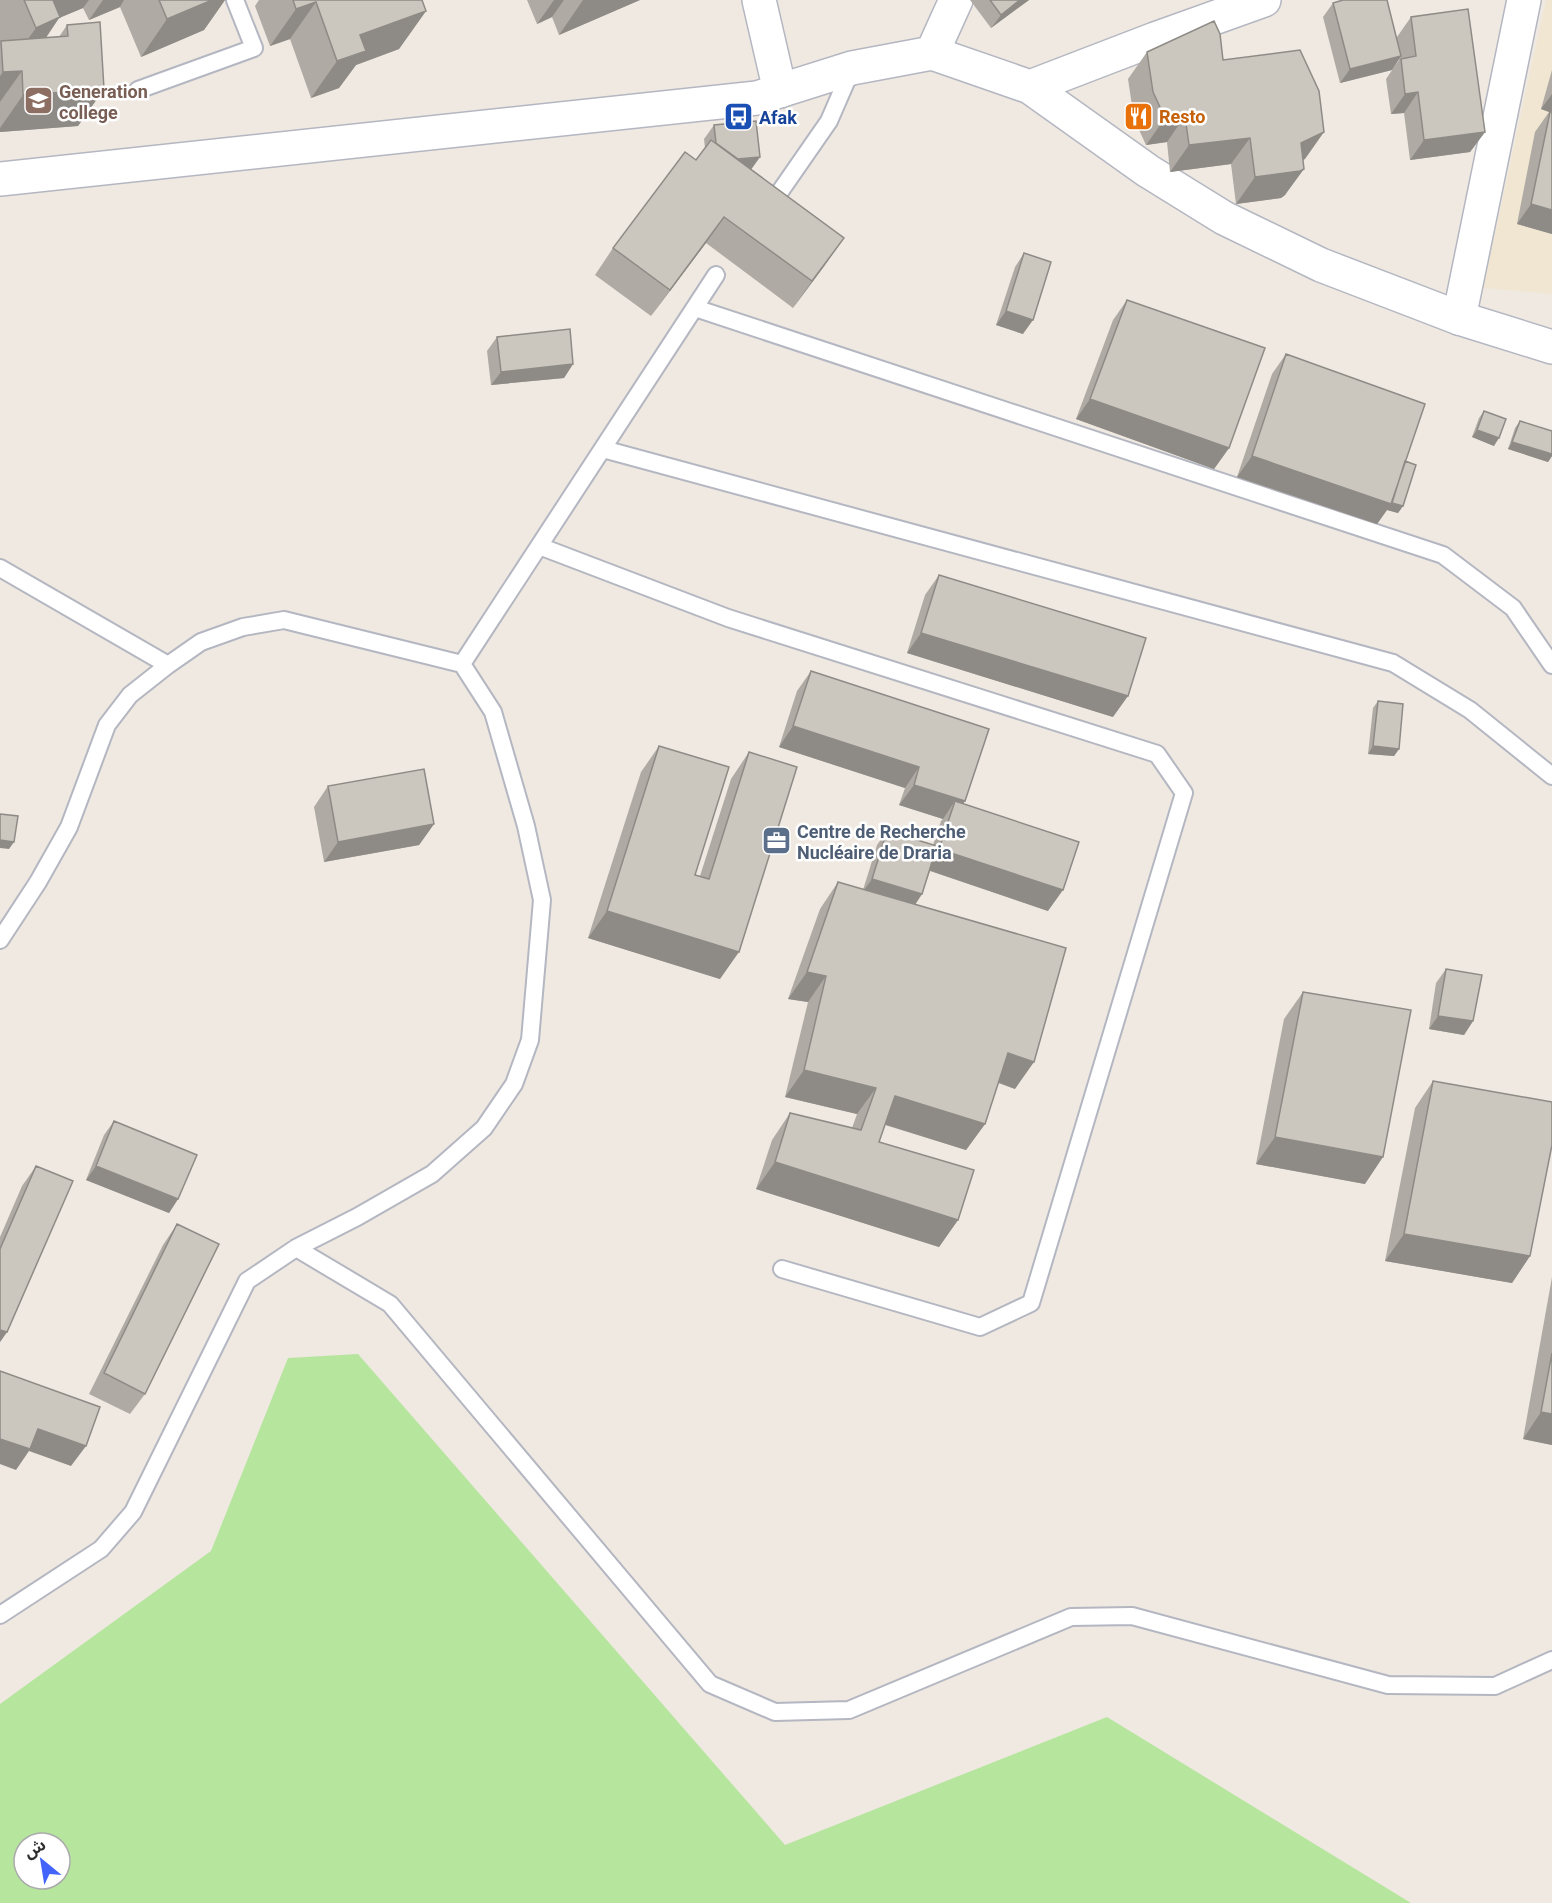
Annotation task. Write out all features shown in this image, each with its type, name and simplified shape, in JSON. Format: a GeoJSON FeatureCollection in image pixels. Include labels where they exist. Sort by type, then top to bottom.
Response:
{"type":"FeatureCollection","features":[{"type":"Feature","properties":{"kind":"main road"},"geometry":{"type":"LineString","coordinates":[[759,0],[780,91]]}},
{"type":"Feature","properties":{"kind":"main road"},"geometry":{"type":"LineString","coordinates":[[932,53],[956,0]]}},
{"type":"Feature","properties":{"kind":"main road"},"geometry":{"type":"LineString","coordinates":[[1030,87],[1264,0]]}},
{"type":"Feature","properties":{"kind":"main road"},"geometry":{"type":"LineString","coordinates":[[1459,318],[1524,0]]}},
{"type":"Feature","properties":{"kind":"main road"},"geometry":{"type":"LineString","coordinates":[[0,179],[756,98],[852,68],[932,53],[1030,87],[1148,171],[1224,218],[1321,264],[1459,318],[1552,347]]}},
{"type":"Feature","properties":{"kind":"lane"},"geometry":{"type":"LineString","coordinates":[[138,90],[254,48],[235,0]]}},
{"type":"Feature","properties":{"kind":"lane"},"geometry":{"type":"LineString","coordinates":[[777,196],[830,121],[852,68]]}},
{"type":"Feature","properties":{"kind":"lane"},"geometry":{"type":"LineString","coordinates":[[462,664],[716,275]]}},
{"type":"Feature","properties":{"kind":"lane"},"geometry":{"type":"LineString","coordinates":[[695,308],[1443,555],[1513,608],[1552,665]]}},
{"type":"Feature","properties":{"kind":"lane"},"geometry":{"type":"LineString","coordinates":[[603,449],[1393,663],[1470,710],[1552,777]]}},
{"type":"Feature","properties":{"kind":"lane"},"geometry":{"type":"LineString","coordinates":[[539,546],[728,618],[1157,754],[1184,793],[1031,1303],[980,1327],[782,1269]]}},
{"type":"Feature","properties":{"kind":"lane"},"geometry":{"type":"LineString","coordinates":[[0,568],[168,665]]}},
{"type":"Feature","properties":{"kind":"lane"},"geometry":{"type":"LineString","coordinates":[[0,940],[38,882],[69,827],[107,725],[130,695],[201,642],[243,627],[284,620],[462,664],[493,712],[526,826],[542,900],[530,1040],[514,1084],[484,1128],[432,1174],[357,1217],[296,1248],[247,1281],[133,1512],[101,1549],[0,1615]]}},
{"type":"Feature","properties":{"kind":"lane"},"geometry":{"type":"LineString","coordinates":[[296,1248],[390,1304],[710,1684],[775,1712],[849,1710],[1071,1617],[1132,1616],[1388,1685],[1495,1686],[1552,1660]]}},
{"type":"Feature","properties":{"kind":"shaded area"},"geometry":{"type":"Polygon","coordinates":[[[1546,0],[1552,0],[1552,294],[1483,288],[1546,0]]]}},
{"type":"Feature","properties":{"kind":"green space"},"geometry":{"type":"Polygon","coordinates":[[[358,1354],[785,1845],[1107,1717],[1411,1903],[0,1903],[0,1704],[211,1551],[288,1358],[358,1354]]]}},
{"type":"Feature","properties":{"kind":"building"},"geometry":{"type":"Polygon","coordinates":[[[24,0],[53,0],[60,17],[36,28],[24,0]]]}},
{"type":"Feature","properties":{"kind":"building"},"geometry":{"type":"Polygon","coordinates":[[[159,0],[212,0],[167,19],[159,0]]]}},
{"type":"Feature","properties":{"kind":"building"},"geometry":{"type":"Polygon","coordinates":[[[293,0],[422,0],[426,11],[360,35],[366,51],[337,61],[316,2],[296,9],[293,0]]]}},
{"type":"Feature","properties":{"kind":"building"},"geometry":{"type":"Polygon","coordinates":[[[990,0],[1020,0],[1001,15],[990,0]]]}},
{"type":"Feature","properties":{"kind":"building"},"geometry":{"type":"Polygon","coordinates":[[[1343,0],[1387,0],[1401,56],[1350,69],[1333,3],[1343,0]]]}},
{"type":"Feature","properties":{"kind":"building"},"geometry":{"type":"Polygon","coordinates":[[[1468,9],[1485,132],[1424,140],[1418,92],[1405,94],[1401,59],[1416,56],[1411,17],[1468,9]]]}},
{"type":"Feature","properties":{"kind":"building"},"geometry":{"type":"Polygon","coordinates":[[[1214,21],[1220,34],[1223,60],[1300,50],[1319,91],[1324,132],[1301,143],[1304,169],[1255,177],[1250,138],[1189,145],[1185,116],[1165,118],[1153,92],[1147,52],[1214,21]]]}},
{"type":"Feature","properties":{"kind":"building"},"geometry":{"type":"Polygon","coordinates":[[[100,22],[104,89],[23,95],[22,71],[3,72],[1,41],[68,36],[67,25],[100,22]]]}},
{"type":"Feature","properties":{"kind":"building"},"geometry":{"type":"Polygon","coordinates":[[[1550,112],[1552,112],[1552,210],[1531,204],[1550,112]]]}},
{"type":"Feature","properties":{"kind":"building"},"geometry":{"type":"Polygon","coordinates":[[[756,121],[760,157],[738,159],[716,143],[714,125],[756,121]]]}},
{"type":"Feature","properties":{"kind":"building"},"geometry":{"type":"Polygon","coordinates":[[[711,140],[844,238],[812,281],[724,217],[670,290],[613,248],[685,152],[696,160],[711,140]]]}},
{"type":"Feature","properties":{"kind":"building"},"geometry":{"type":"Polygon","coordinates":[[[1024,253],[1051,262],[1033,320],[1006,311],[1024,253]]]}},
{"type":"Feature","properties":{"kind":"building"},"geometry":{"type":"Polygon","coordinates":[[[1127,300],[1265,348],[1229,448],[1090,399],[1127,300]]]}},
{"type":"Feature","properties":{"kind":"building"},"geometry":{"type":"Polygon","coordinates":[[[570,329],[573,364],[501,372],[497,337],[570,329]]]}},
{"type":"Feature","properties":{"kind":"building"},"geometry":{"type":"Polygon","coordinates":[[[1286,354],[1425,404],[1391,504],[1252,456],[1286,354]]]}},
{"type":"Feature","properties":{"kind":"building"},"geometry":{"type":"Polygon","coordinates":[[[1484,411],[1506,419],[1499,438],[1477,430],[1484,411]]]}},
{"type":"Feature","properties":{"kind":"building"},"geometry":{"type":"Polygon","coordinates":[[[1520,421],[1552,431],[1552,454],[1512,442],[1520,421]]]}},
{"type":"Feature","properties":{"kind":"building"},"geometry":{"type":"Polygon","coordinates":[[[1405,461],[1416,465],[1403,506],[1392,503],[1405,461]]]}},
{"type":"Feature","properties":{"kind":"building"},"geometry":{"type":"Polygon","coordinates":[[[939,575],[1146,638],[1128,696],[921,633],[939,575]]]}},
{"type":"Feature","properties":{"kind":"building"},"geometry":{"type":"Polygon","coordinates":[[[811,671],[989,729],[965,801],[914,785],[919,767],[793,726],[811,671]]]}},
{"type":"Feature","properties":{"kind":"building"},"geometry":{"type":"Polygon","coordinates":[[[1378,701],[1403,704],[1399,749],[1373,746],[1378,701]]]}},
{"type":"Feature","properties":{"kind":"building"},"geometry":{"type":"Polygon","coordinates":[[[659,746],[729,767],[695,875],[709,879],[749,752],[797,767],[739,952],[607,911],[659,746]]]}},
{"type":"Feature","properties":{"kind":"building"},"geometry":{"type":"Polygon","coordinates":[[[424,769],[434,824],[338,842],[328,786],[424,769]]]}},
{"type":"Feature","properties":{"kind":"building"},"geometry":{"type":"Polygon","coordinates":[[[955,801],[1079,842],[1063,890],[939,849],[955,801]]]}},
{"type":"Feature","properties":{"kind":"building"},"geometry":{"type":"Polygon","coordinates":[[[0,814],[18,816],[14,842],[0,840],[0,814]]]}},
{"type":"Feature","properties":{"kind":"building"},"geometry":{"type":"Polygon","coordinates":[[[887,831],[937,846],[922,894],[872,879],[887,831]]]}},
{"type":"Feature","properties":{"kind":"building"},"geometry":{"type":"Polygon","coordinates":[[[838,882],[1066,948],[1034,1062],[1008,1053],[985,1124],[895,1096],[879,1142],[974,1170],[958,1220],[775,1162],[790,1113],[861,1130],[876,1088],[804,1070],[826,976],[807,972],[838,882]]]}},
{"type":"Feature","properties":{"kind":"building"},"geometry":{"type":"Polygon","coordinates":[[[1446,969],[1482,975],[1473,1021],[1438,1016],[1446,969]]]}},
{"type":"Feature","properties":{"kind":"building"},"geometry":{"type":"Polygon","coordinates":[[[1303,992],[1411,1010],[1383,1157],[1275,1137],[1303,992]]]}},
{"type":"Feature","properties":{"kind":"building"},"geometry":{"type":"Polygon","coordinates":[[[1433,1081],[1552,1102],[1552,1145],[1530,1256],[1404,1234],[1433,1081]]]}},
{"type":"Feature","properties":{"kind":"building"},"geometry":{"type":"Polygon","coordinates":[[[114,1121],[197,1155],[178,1199],[96,1166],[114,1121]]]}},
{"type":"Feature","properties":{"kind":"building"},"geometry":{"type":"Polygon","coordinates":[[[36,1166],[73,1181],[7,1332],[0,1330],[0,1249],[36,1166]]]}},
{"type":"Feature","properties":{"kind":"building"},"geometry":{"type":"Polygon","coordinates":[[[177,1224],[219,1244],[145,1394],[104,1373],[177,1224]]]}},
{"type":"Feature","properties":{"kind":"building"},"geometry":{"type":"Polygon","coordinates":[[[1552,1353],[1552,1414],[1541,1412],[1552,1353]]]}},
{"type":"Feature","properties":{"kind":"building"},"geometry":{"type":"Polygon","coordinates":[[[0,1371],[100,1407],[86,1446],[38,1429],[30,1449],[0,1439],[0,1371]]]}},
{"type":"Feature","properties":{"kind":"place","name":"Generation college"},"geometry":{"type":"Point","coordinates":[38,101]}},
{"type":"Feature","properties":{"kind":"place","name":"Resto"},"geometry":{"type":"Point","coordinates":[1138,116]}},
{"type":"Feature","properties":{"kind":"place","name":"Afak"},"geometry":{"type":"Point","coordinates":[738,117]}},
{"type":"Feature","properties":{"kind":"place","name":"Centre de Recherche Nucléaire de Draria"},"geometry":{"type":"Point","coordinates":[776,841]}}]}
